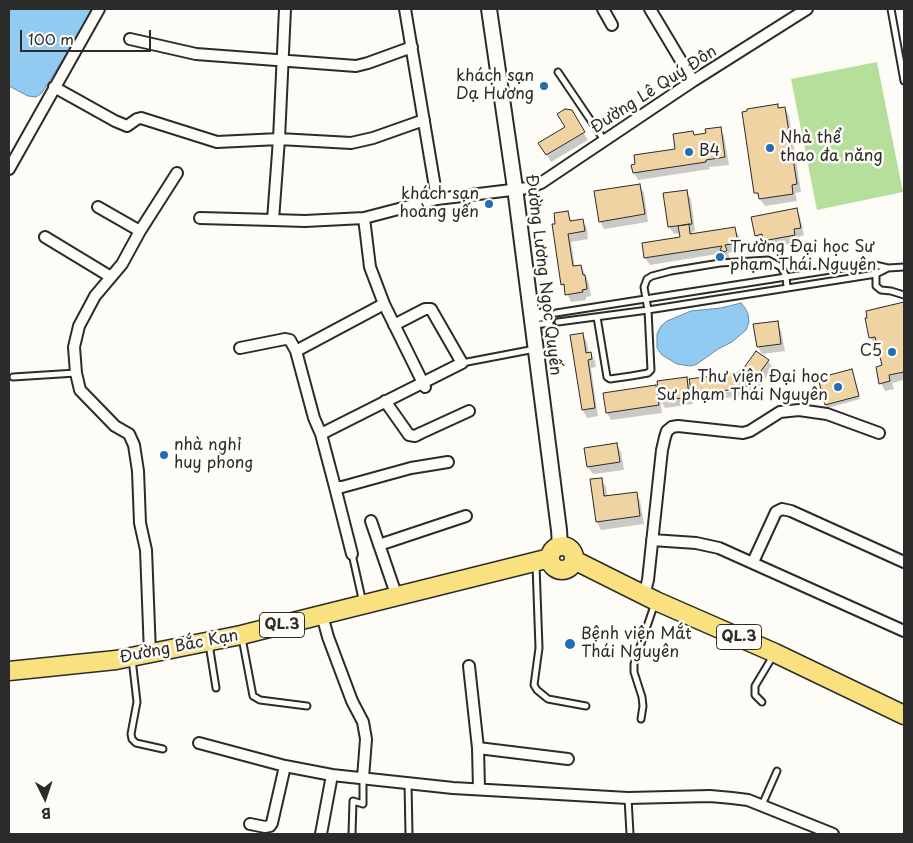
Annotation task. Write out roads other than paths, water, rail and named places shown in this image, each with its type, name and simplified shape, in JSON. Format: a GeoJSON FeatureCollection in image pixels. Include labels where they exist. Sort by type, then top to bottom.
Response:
{"type":"FeatureCollection","features":[{"type":"Feature","properties":{"kind":"highway","name":"QL.3"},"geometry":{"type":"LineString","coordinates":[[549,555],[556,568],[567,568],[574,560],[650,598],[775,653],[904,715]]}},
{"type":"Feature","properties":{"kind":"highway","name":"Đường Bắc Kạn"},"geometry":{"type":"LineString","coordinates":[[9,671],[116,660],[242,636],[397,597],[549,555]]}},
{"type":"Feature","properties":{"kind":"main road","name":"Đường Lương Ngọc Quyến"},"geometry":{"type":"LineString","coordinates":[[489,9],[559,530],[549,555]]}},
{"type":"Feature","properties":{"kind":"street"},"geometry":{"type":"LineString","coordinates":[[9,169],[99,9]]}},
{"type":"Feature","properties":{"kind":"street"},"geometry":{"type":"LineString","coordinates":[[273,220],[285,9]]}},
{"type":"Feature","properties":{"kind":"street"},"geometry":{"type":"LineString","coordinates":[[406,9],[436,199]]}},
{"type":"Feature","properties":{"kind":"street"},"geometry":{"type":"LineString","coordinates":[[602,9],[612,25]]}},
{"type":"Feature","properties":{"kind":"street","name":"Đường Lê Quý Đôn"},"geometry":{"type":"LineString","coordinates":[[200,218],[305,221],[364,218],[436,199],[514,188],[528,188],[541,183],[693,81],[807,9]]}},
{"type":"Feature","properties":{"kind":"street"},"geometry":{"type":"LineString","coordinates":[[655,11],[693,81]]}},
{"type":"Feature","properties":{"kind":"street"},"geometry":{"type":"LineString","coordinates":[[130,39],[196,54],[356,66],[412,47]]}},
{"type":"Feature","properties":{"kind":"street"},"geometry":{"type":"LineString","coordinates":[[54,86],[127,126],[141,118],[217,142],[279,139],[351,143],[373,138],[424,120]]}},
{"type":"Feature","properties":{"kind":"street"},"geometry":{"type":"LineString","coordinates":[[150,653],[146,550],[140,523],[138,471],[134,445],[129,434],[115,426],[80,390],[76,373],[74,347],[79,326],[95,296],[122,264],[140,231],[177,174]]}},
{"type":"Feature","properties":{"kind":"street"},"geometry":{"type":"LineString","coordinates":[[98,207],[140,231]]}},
{"type":"Feature","properties":{"kind":"street"},"geometry":{"type":"LineString","coordinates":[[364,218],[370,268],[384,304],[425,385]]}},
{"type":"Feature","properties":{"kind":"street"},"geometry":{"type":"LineString","coordinates":[[45,237],[111,277]]}},
{"type":"Feature","properties":{"kind":"street"},"geometry":{"type":"LineString","coordinates":[[296,351],[384,304]]}},
{"type":"Feature","properties":{"kind":"street"},"geometry":{"type":"LineString","coordinates":[[321,434],[385,401],[425,385],[462,363],[434,311],[431,309],[425,309],[394,325]]}},
{"type":"Feature","properties":{"kind":"street"},"geometry":{"type":"LineString","coordinates":[[531,321],[552,317]]}},
{"type":"Feature","properties":{"kind":"street"},"geometry":{"type":"LineString","coordinates":[[240,348],[285,339],[290,340],[296,351],[314,418],[321,434],[352,554]]}},
{"type":"Feature","properties":{"kind":"street"},"geometry":{"type":"LineString","coordinates":[[385,401],[409,435],[415,436],[468,411]]}},
{"type":"Feature","properties":{"kind":"street"},"geometry":{"type":"LineString","coordinates":[[650,598],[648,580],[665,437],[667,431],[672,427],[678,426],[742,433],[750,431],[780,412],[799,410],[828,414],[879,433]]}},
{"type":"Feature","properties":{"kind":"street"},"geometry":{"type":"LineString","coordinates":[[335,487],[342,487],[412,468],[448,462]]}},
{"type":"Feature","properties":{"kind":"street"},"geometry":{"type":"LineString","coordinates":[[753,562],[776,512],[782,509],[791,510],[904,562]]}},
{"type":"Feature","properties":{"kind":"street"},"geometry":{"type":"LineString","coordinates":[[379,545],[466,516]]}},
{"type":"Feature","properties":{"kind":"street"},"geometry":{"type":"LineString","coordinates":[[371,521],[397,597]]}},
{"type":"Feature","properties":{"kind":"street"},"geometry":{"type":"LineString","coordinates":[[652,540],[709,545],[719,548],[904,631]]}},
{"type":"Feature","properties":{"kind":"street"},"geometry":{"type":"LineString","coordinates":[[322,615],[328,637],[352,700],[363,722],[366,738],[363,778]]}},
{"type":"Feature","properties":{"kind":"street"},"geometry":{"type":"LineString","coordinates":[[469,666],[478,748],[479,790]]}},
{"type":"Feature","properties":{"kind":"street"},"geometry":{"type":"LineString","coordinates":[[199,743],[285,766],[408,783],[479,790],[628,798],[710,796],[748,800],[833,834]]}},
{"type":"Feature","properties":{"kind":"street"},"geometry":{"type":"LineString","coordinates":[[478,748],[568,759]]}},
{"type":"Feature","properties":{"kind":"street"},"geometry":{"type":"LineString","coordinates":[[250,824],[266,827],[272,823],[285,766]]}},
{"type":"Feature","properties":{"kind":"street"},"geometry":{"type":"LineString","coordinates":[[321,834],[332,774]]}},
{"type":"Feature","properties":{"kind":"lane"},"geometry":{"type":"LineString","coordinates":[[891,9],[904,81]]}},
{"type":"Feature","properties":{"kind":"lane"},"geometry":{"type":"LineString","coordinates":[[558,72],[604,141]]}},
{"type":"Feature","properties":{"kind":"lane"},"geometry":{"type":"LineString","coordinates":[[597,317],[607,377],[610,379],[631,376],[648,373],[651,370],[648,310],[644,287],[647,279],[652,276],[730,262],[768,260],[781,267],[786,276],[787,288]]}},
{"type":"Feature","properties":{"kind":"lane"},"geometry":{"type":"LineString","coordinates":[[552,317],[646,298],[786,276],[856,266],[875,265],[888,268]]}},
{"type":"Feature","properties":{"kind":"lane"},"geometry":{"type":"LineString","coordinates":[[875,265],[876,286],[881,290],[904,295]]}},
{"type":"Feature","properties":{"kind":"lane"},"geometry":{"type":"LineString","coordinates":[[558,322],[648,310],[876,274],[888,268],[904,266]]}},
{"type":"Feature","properties":{"kind":"lane"},"geometry":{"type":"LineString","coordinates":[[730,285],[731,297]]}},
{"type":"Feature","properties":{"kind":"lane"},"geometry":{"type":"LineString","coordinates":[[694,290],[696,302]]}},
{"type":"Feature","properties":{"kind":"lane"},"geometry":{"type":"LineString","coordinates":[[462,363],[535,349]]}},
{"type":"Feature","properties":{"kind":"lane"},"geometry":{"type":"LineString","coordinates":[[13,377],[76,373]]}},
{"type":"Feature","properties":{"kind":"lane"},"geometry":{"type":"LineString","coordinates":[[352,554],[363,605]]}},
{"type":"Feature","properties":{"kind":"lane"},"geometry":{"type":"LineString","coordinates":[[549,555],[534,685],[548,699],[586,706]]}},
{"type":"Feature","properties":{"kind":"lane"},"geometry":{"type":"LineString","coordinates":[[641,719],[642,697],[634,672],[634,664],[650,598]]}},
{"type":"Feature","properties":{"kind":"lane"},"geometry":{"type":"LineString","coordinates":[[242,636],[250,692],[253,696],[260,700],[307,706]]}},
{"type":"Feature","properties":{"kind":"lane"},"geometry":{"type":"LineString","coordinates":[[209,642],[216,688]]}},
{"type":"Feature","properties":{"kind":"lane"},"geometry":{"type":"LineString","coordinates":[[762,702],[755,695],[754,686],[775,653]]}},
{"type":"Feature","properties":{"kind":"lane"},"geometry":{"type":"LineString","coordinates":[[132,657],[137,702],[131,734],[132,739],[136,743],[163,749]]}},
{"type":"Feature","properties":{"kind":"lane"},"geometry":{"type":"LineString","coordinates":[[762,805],[777,771]]}},
{"type":"Feature","properties":{"kind":"lane"},"geometry":{"type":"LineString","coordinates":[[352,834],[353,802],[363,804],[363,778]]}},
{"type":"Feature","properties":{"kind":"lane"},"geometry":{"type":"LineString","coordinates":[[408,783],[409,834]]}},
{"type":"Feature","properties":{"kind":"lane"},"geometry":{"type":"LineString","coordinates":[[628,798],[630,834]]}},
{"type":"Feature","properties":{"kind":"water"},"geometry":{"type":"Polygon","coordinates":[[[9,9],[94,9],[42,93],[36,97],[28,96],[9,86],[9,9]]]}},
{"type":"Feature","properties":{"kind":"water"},"geometry":{"type":"Polygon","coordinates":[[[741,303],[748,314],[749,322],[746,330],[732,342],[718,349],[697,364],[691,366],[677,364],[662,355],[657,348],[657,334],[661,326],[667,321],[691,311],[721,308],[741,303]]]}},
{"type":"Feature","properties":{"kind":"place","name":"khách sạn Dạ Hương"},"geometry":{"type":"Point","coordinates":[544,86]}},
{"type":"Feature","properties":{"kind":"place","name":"Nhà thể thao đa năng"},"geometry":{"type":"Point","coordinates":[770,148]}},
{"type":"Feature","properties":{"kind":"place","name":"B4"},"geometry":{"type":"Point","coordinates":[689,152]}},
{"type":"Feature","properties":{"kind":"place","name":"khách sạn hoàng yến"},"geometry":{"type":"Point","coordinates":[489,204]}},
{"type":"Feature","properties":{"kind":"place","name":"Trường Đại học Sư phạm Thái Nguyên"},"geometry":{"type":"Point","coordinates":[720,257]}},
{"type":"Feature","properties":{"kind":"place","name":"C5"},"geometry":{"type":"Point","coordinates":[892,352]}},
{"type":"Feature","properties":{"kind":"place","name":"Thư viện Đại học Sư phạm Thái Nguyên"},"geometry":{"type":"Point","coordinates":[838,387]}},
{"type":"Feature","properties":{"kind":"place","name":"nhà nghỉ huy phong"},"geometry":{"type":"Point","coordinates":[164,455]}},
{"type":"Feature","properties":{"kind":"place","name":"Bệnh viện Mắt Thái Nguyên"},"geometry":{"type":"Point","coordinates":[570,644]}}]}
